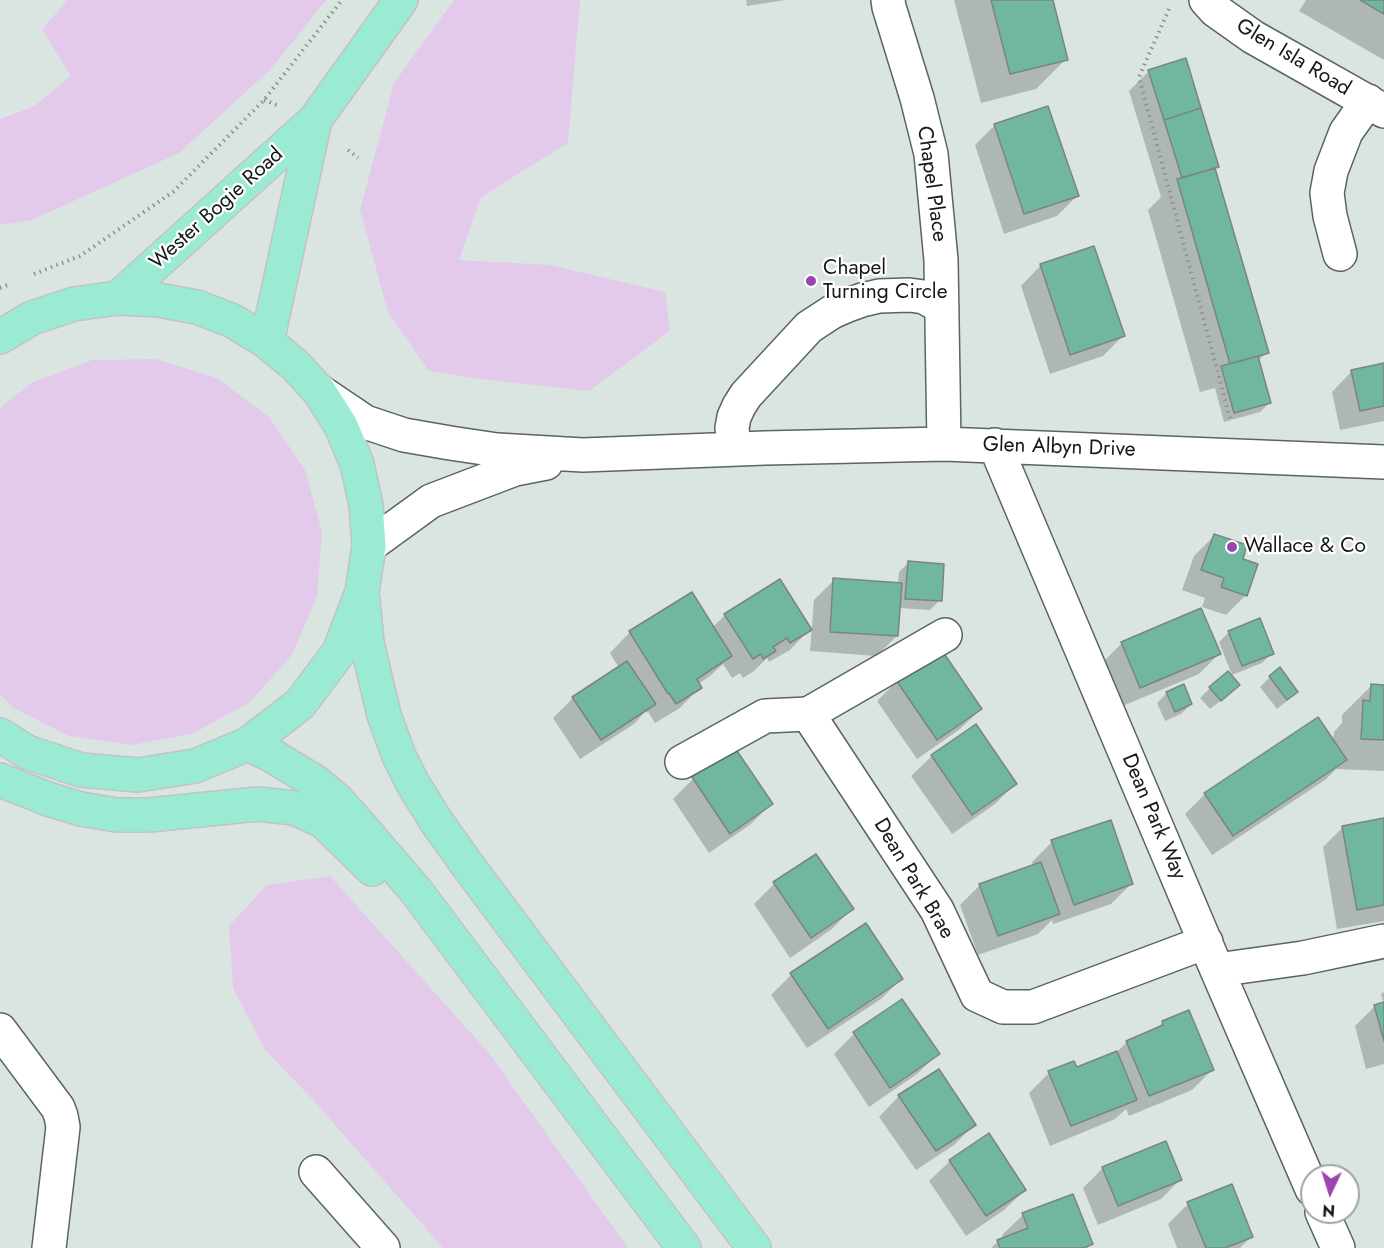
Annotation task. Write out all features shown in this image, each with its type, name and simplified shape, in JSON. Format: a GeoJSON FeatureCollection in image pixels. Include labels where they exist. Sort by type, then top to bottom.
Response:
{"type":"FeatureCollection","features":[{"type":"Feature","properties":{"kind":"main road","name":"Wester Bogie Road"},"geometry":{"type":"LineString","coordinates":[[118,298],[315,120],[401,0]]}},
{"type":"Feature","properties":{"kind":"main road","name":"Wester Bogie Road"},"geometry":{"type":"LineString","coordinates":[[267,342],[315,120]]}},
{"type":"Feature","properties":{"kind":"main road"},"geometry":{"type":"LineString","coordinates":[[0,336],[32,318],[74,304],[118,298],[158,300],[197,307],[233,321],[267,342],[295,365],[319,391],[341,426],[357,464],[366,505],[369,546],[362,592],[339,652],[300,704],[248,744],[195,766],[138,775],[81,770],[27,752],[0,735]]}},
{"type":"Feature","properties":{"kind":"main road"},"geometry":{"type":"LineString","coordinates":[[362,592],[367,643],[384,716],[399,756],[413,784],[468,866],[754,1248]]}},
{"type":"Feature","properties":{"kind":"main road"},"geometry":{"type":"LineString","coordinates":[[248,744],[317,783],[336,799],[361,826],[416,891],[684,1248]]}},
{"type":"Feature","properties":{"kind":"main road"},"geometry":{"type":"LineString","coordinates":[[0,780],[48,800],[117,815],[149,815],[258,804],[294,808],[307,813],[322,821],[348,845],[477,974]]}},
{"type":"Feature","properties":{"kind":"street","name":"Chapel Place"},"geometry":{"type":"LineString","coordinates":[[888,0],[931,154],[941,260],[944,444]]}},
{"type":"Feature","properties":{"kind":"street","name":"Glen Isla Road"},"geometry":{"type":"LineString","coordinates":[[1206,0],[1215,10],[1253,36],[1376,106]]}},
{"type":"Feature","properties":{"kind":"street"},"geometry":{"type":"LineString","coordinates":[[1340,254],[1330,216],[1327,193],[1331,171],[1346,132],[1376,106]]}},
{"type":"Feature","properties":{"kind":"street"},"geometry":{"type":"LineString","coordinates":[[734,449],[732,428],[739,406],[746,395],[809,327],[832,312],[879,296],[924,297],[942,307]]}},
{"type":"Feature","properties":{"kind":"street"},"geometry":{"type":"LineString","coordinates":[[319,391],[364,422],[404,435],[497,450],[583,455]]}},
{"type":"Feature","properties":{"kind":"street","name":"Glen Albyn Drive"},"geometry":{"type":"LineString","coordinates":[[583,455],[944,444],[1384,462]]}},
{"type":"Feature","properties":{"kind":"street","name":"Dean Park Way"},"geometry":{"type":"LineString","coordinates":[[995,445],[1301,1164]]}},
{"type":"Feature","properties":{"kind":"street"},"geometry":{"type":"LineString","coordinates":[[369,546],[431,501],[515,469],[583,455]]}},
{"type":"Feature","properties":{"kind":"street"},"geometry":{"type":"LineString","coordinates":[[682,762],[765,716],[808,714],[945,635]]}},
{"type":"Feature","properties":{"kind":"street","name":"Dean Park Brae"},"geometry":{"type":"LineString","coordinates":[[808,714],[937,910],[977,995],[1003,1007],[1034,1007],[1211,956],[1303,958],[1384,941]]}},
{"type":"Feature","properties":{"kind":"street"},"geometry":{"type":"LineString","coordinates":[[0,1030],[58,1108],[61,1116],[63,1127],[49,1248]]}},
{"type":"Feature","properties":{"kind":"street"},"geometry":{"type":"LineString","coordinates":[[315,1172],[370,1243]]}},
{"type":"Feature","properties":{"kind":"street"},"geometry":{"type":"LineString","coordinates":[[1327,1224],[1338,1248]]}},
{"type":"Feature","properties":{"kind":"path"},"geometry":{"type":"LineString","coordinates":[[30,276],[80,256],[173,192],[264,100],[342,0]]}},
{"type":"Feature","properties":{"kind":"path"},"geometry":{"type":"LineString","coordinates":[[1173,0],[1139,77],[1240,456]]}},
{"type":"Feature","properties":{"kind":"path"},"geometry":{"type":"LineString","coordinates":[[0,288],[20,280]]}},
{"type":"Feature","properties":{"kind":"shaded area"},"geometry":{"type":"Polygon","coordinates":[[[67,0],[326,0],[271,69],[179,153],[32,220],[0,225],[0,119],[33,107],[71,76],[42,30],[67,0]]]}},
{"type":"Feature","properties":{"kind":"shaded area"},"geometry":{"type":"Polygon","coordinates":[[[454,0],[580,0],[568,143],[481,197],[459,260],[550,265],[665,292],[670,331],[589,391],[429,371],[388,312],[360,210],[394,83],[454,0]]]}},
{"type":"Feature","properties":{"kind":"shaded area"},"geometry":{"type":"Polygon","coordinates":[[[156,359],[217,378],[269,417],[305,470],[322,532],[317,596],[292,655],[250,702],[194,733],[132,745],[69,736],[12,707],[0,694],[0,408],[31,383],[92,360],[156,359]]]}},
{"type":"Feature","properties":{"kind":"shaded area"},"geometry":{"type":"Polygon","coordinates":[[[330,876],[488,1052],[628,1248],[443,1248],[315,1102],[265,1050],[233,988],[229,926],[267,885],[330,876]]]}},
{"type":"Feature","properties":{"kind":"building"},"geometry":{"type":"Polygon","coordinates":[[[991,0],[1053,0],[1068,60],[1010,74],[991,0]]]}},
{"type":"Feature","properties":{"kind":"building"},"geometry":{"type":"Polygon","coordinates":[[[1360,0],[1384,0],[1384,14],[1360,0]]]}},
{"type":"Feature","properties":{"kind":"building"},"geometry":{"type":"Polygon","coordinates":[[[1186,58],[1201,108],[1164,120],[1148,70],[1186,58]]]}},
{"type":"Feature","properties":{"kind":"building"},"geometry":{"type":"Polygon","coordinates":[[[1048,106],[1079,196],[1024,214],[994,124],[1048,106]]]}},
{"type":"Feature","properties":{"kind":"building"},"geometry":{"type":"Polygon","coordinates":[[[1201,108],[1219,167],[1182,178],[1164,120],[1201,108]]]}},
{"type":"Feature","properties":{"kind":"building"},"geometry":{"type":"Polygon","coordinates":[[[1215,168],[1269,353],[1230,364],[1177,179],[1215,168]]]}},
{"type":"Feature","properties":{"kind":"building"},"geometry":{"type":"Polygon","coordinates":[[[1094,246],[1125,336],[1070,355],[1040,264],[1094,246]]]}},
{"type":"Feature","properties":{"kind":"building"},"geometry":{"type":"Polygon","coordinates":[[[1258,356],[1271,403],[1234,413],[1221,366],[1258,356]]]}},
{"type":"Feature","properties":{"kind":"building"},"geometry":{"type":"Polygon","coordinates":[[[1384,363],[1384,406],[1360,411],[1351,370],[1384,363]]]}},
{"type":"Feature","properties":{"kind":"building"},"geometry":{"type":"Polygon","coordinates":[[[1214,534],[1247,545],[1243,559],[1258,564],[1247,596],[1221,587],[1224,578],[1201,570],[1214,534]]]}},
{"type":"Feature","properties":{"kind":"building"},"geometry":{"type":"Polygon","coordinates":[[[908,561],[944,564],[942,601],[905,599],[908,561]]]}},
{"type":"Feature","properties":{"kind":"building"},"geometry":{"type":"Polygon","coordinates":[[[833,578],[902,583],[898,636],[830,632],[833,578]]]}},
{"type":"Feature","properties":{"kind":"building"},"geometry":{"type":"Polygon","coordinates":[[[780,579],[812,630],[790,643],[787,638],[773,647],[776,651],[763,659],[761,654],[753,659],[724,614],[780,579]]]}},
{"type":"Feature","properties":{"kind":"building"},"geometry":{"type":"Polygon","coordinates":[[[692,592],[732,656],[697,679],[702,688],[676,704],[629,631],[692,592]]]}},
{"type":"Feature","properties":{"kind":"building"},"geometry":{"type":"Polygon","coordinates":[[[1201,608],[1221,654],[1140,688],[1121,642],[1201,608]]]}},
{"type":"Feature","properties":{"kind":"building"},"geometry":{"type":"Polygon","coordinates":[[[1260,618],[1274,654],[1242,666],[1228,631],[1260,618]]]}},
{"type":"Feature","properties":{"kind":"building"},"geometry":{"type":"Polygon","coordinates":[[[941,649],[982,709],[937,740],[896,680],[941,649]]]}},
{"type":"Feature","properties":{"kind":"building"},"geometry":{"type":"Polygon","coordinates":[[[627,661],[656,704],[601,740],[572,697],[627,661]]]}},
{"type":"Feature","properties":{"kind":"building"},"geometry":{"type":"Polygon","coordinates":[[[1280,667],[1298,692],[1287,700],[1269,676],[1280,667]]]}},
{"type":"Feature","properties":{"kind":"building"},"geometry":{"type":"Polygon","coordinates":[[[1228,671],[1240,685],[1221,701],[1209,687],[1228,671]]]}},
{"type":"Feature","properties":{"kind":"building"},"geometry":{"type":"Polygon","coordinates":[[[1184,684],[1192,704],[1175,712],[1166,692],[1184,684]]]}},
{"type":"Feature","properties":{"kind":"building"},"geometry":{"type":"Polygon","coordinates":[[[1371,684],[1384,685],[1384,740],[1361,739],[1363,700],[1370,701],[1371,684]]]}},
{"type":"Feature","properties":{"kind":"building"},"geometry":{"type":"Polygon","coordinates":[[[1318,717],[1347,760],[1233,836],[1204,793],[1318,717]]]}},
{"type":"Feature","properties":{"kind":"building"},"geometry":{"type":"Polygon","coordinates":[[[976,724],[1017,784],[972,815],[931,755],[976,724]]]}},
{"type":"Feature","properties":{"kind":"building"},"geometry":{"type":"Polygon","coordinates":[[[735,748],[773,804],[730,834],[692,777],[735,748]]]}},
{"type":"Feature","properties":{"kind":"building"},"geometry":{"type":"Polygon","coordinates":[[[1384,818],[1384,905],[1357,910],[1342,826],[1384,818]]]}},
{"type":"Feature","properties":{"kind":"building"},"geometry":{"type":"Polygon","coordinates":[[[1111,820],[1133,884],[1074,905],[1051,840],[1111,820]]]}},
{"type":"Feature","properties":{"kind":"building"},"geometry":{"type":"Polygon","coordinates":[[[816,854],[854,909],[811,938],[773,882],[816,854]]]}},
{"type":"Feature","properties":{"kind":"building"},"geometry":{"type":"Polygon","coordinates":[[[1041,862],[1060,914],[998,936],[979,884],[1041,862]]]}},
{"type":"Feature","properties":{"kind":"building"},"geometry":{"type":"Polygon","coordinates":[[[866,923],[903,979],[828,1029],[790,973],[866,923]]]}},
{"type":"Feature","properties":{"kind":"building"},"geometry":{"type":"Polygon","coordinates":[[[902,999],[940,1054],[890,1088],[853,1032],[902,999]]]}},
{"type":"Feature","properties":{"kind":"building"},"geometry":{"type":"Polygon","coordinates":[[[1384,1002],[1384,1041],[1374,1005],[1384,1002]]]}},
{"type":"Feature","properties":{"kind":"building"},"geometry":{"type":"Polygon","coordinates":[[[1189,1010],[1214,1070],[1149,1096],[1126,1041],[1163,1025],[1162,1021],[1189,1010]]]}},
{"type":"Feature","properties":{"kind":"building"},"geometry":{"type":"Polygon","coordinates":[[[1117,1051],[1137,1100],[1071,1126],[1048,1071],[1074,1061],[1077,1067],[1117,1051]]]}},
{"type":"Feature","properties":{"kind":"building"},"geometry":{"type":"Polygon","coordinates":[[[939,1069],[976,1125],[936,1151],[898,1095],[939,1069]]]}},
{"type":"Feature","properties":{"kind":"building"},"geometry":{"type":"Polygon","coordinates":[[[989,1133],[1026,1190],[986,1216],[949,1160],[989,1133]]]}},
{"type":"Feature","properties":{"kind":"building"},"geometry":{"type":"Polygon","coordinates":[[[1166,1141],[1182,1180],[1118,1206],[1102,1167],[1166,1141]]]}},
{"type":"Feature","properties":{"kind":"building"},"geometry":{"type":"Polygon","coordinates":[[[1232,1184],[1253,1237],[1225,1248],[1206,1248],[1187,1202],[1232,1184]]]}},
{"type":"Feature","properties":{"kind":"building"},"geometry":{"type":"Polygon","coordinates":[[[1073,1194],[1093,1244],[1084,1248],[1000,1248],[997,1240],[1028,1228],[1022,1213],[1073,1194]]]}},
{"type":"Feature","properties":{"kind":"place","name":"Chapel Turning Circle"},"geometry":{"type":"Point","coordinates":[811,281]}},
{"type":"Feature","properties":{"kind":"place","name":"Wallace & Co"},"geometry":{"type":"Point","coordinates":[1232,547]}}]}
